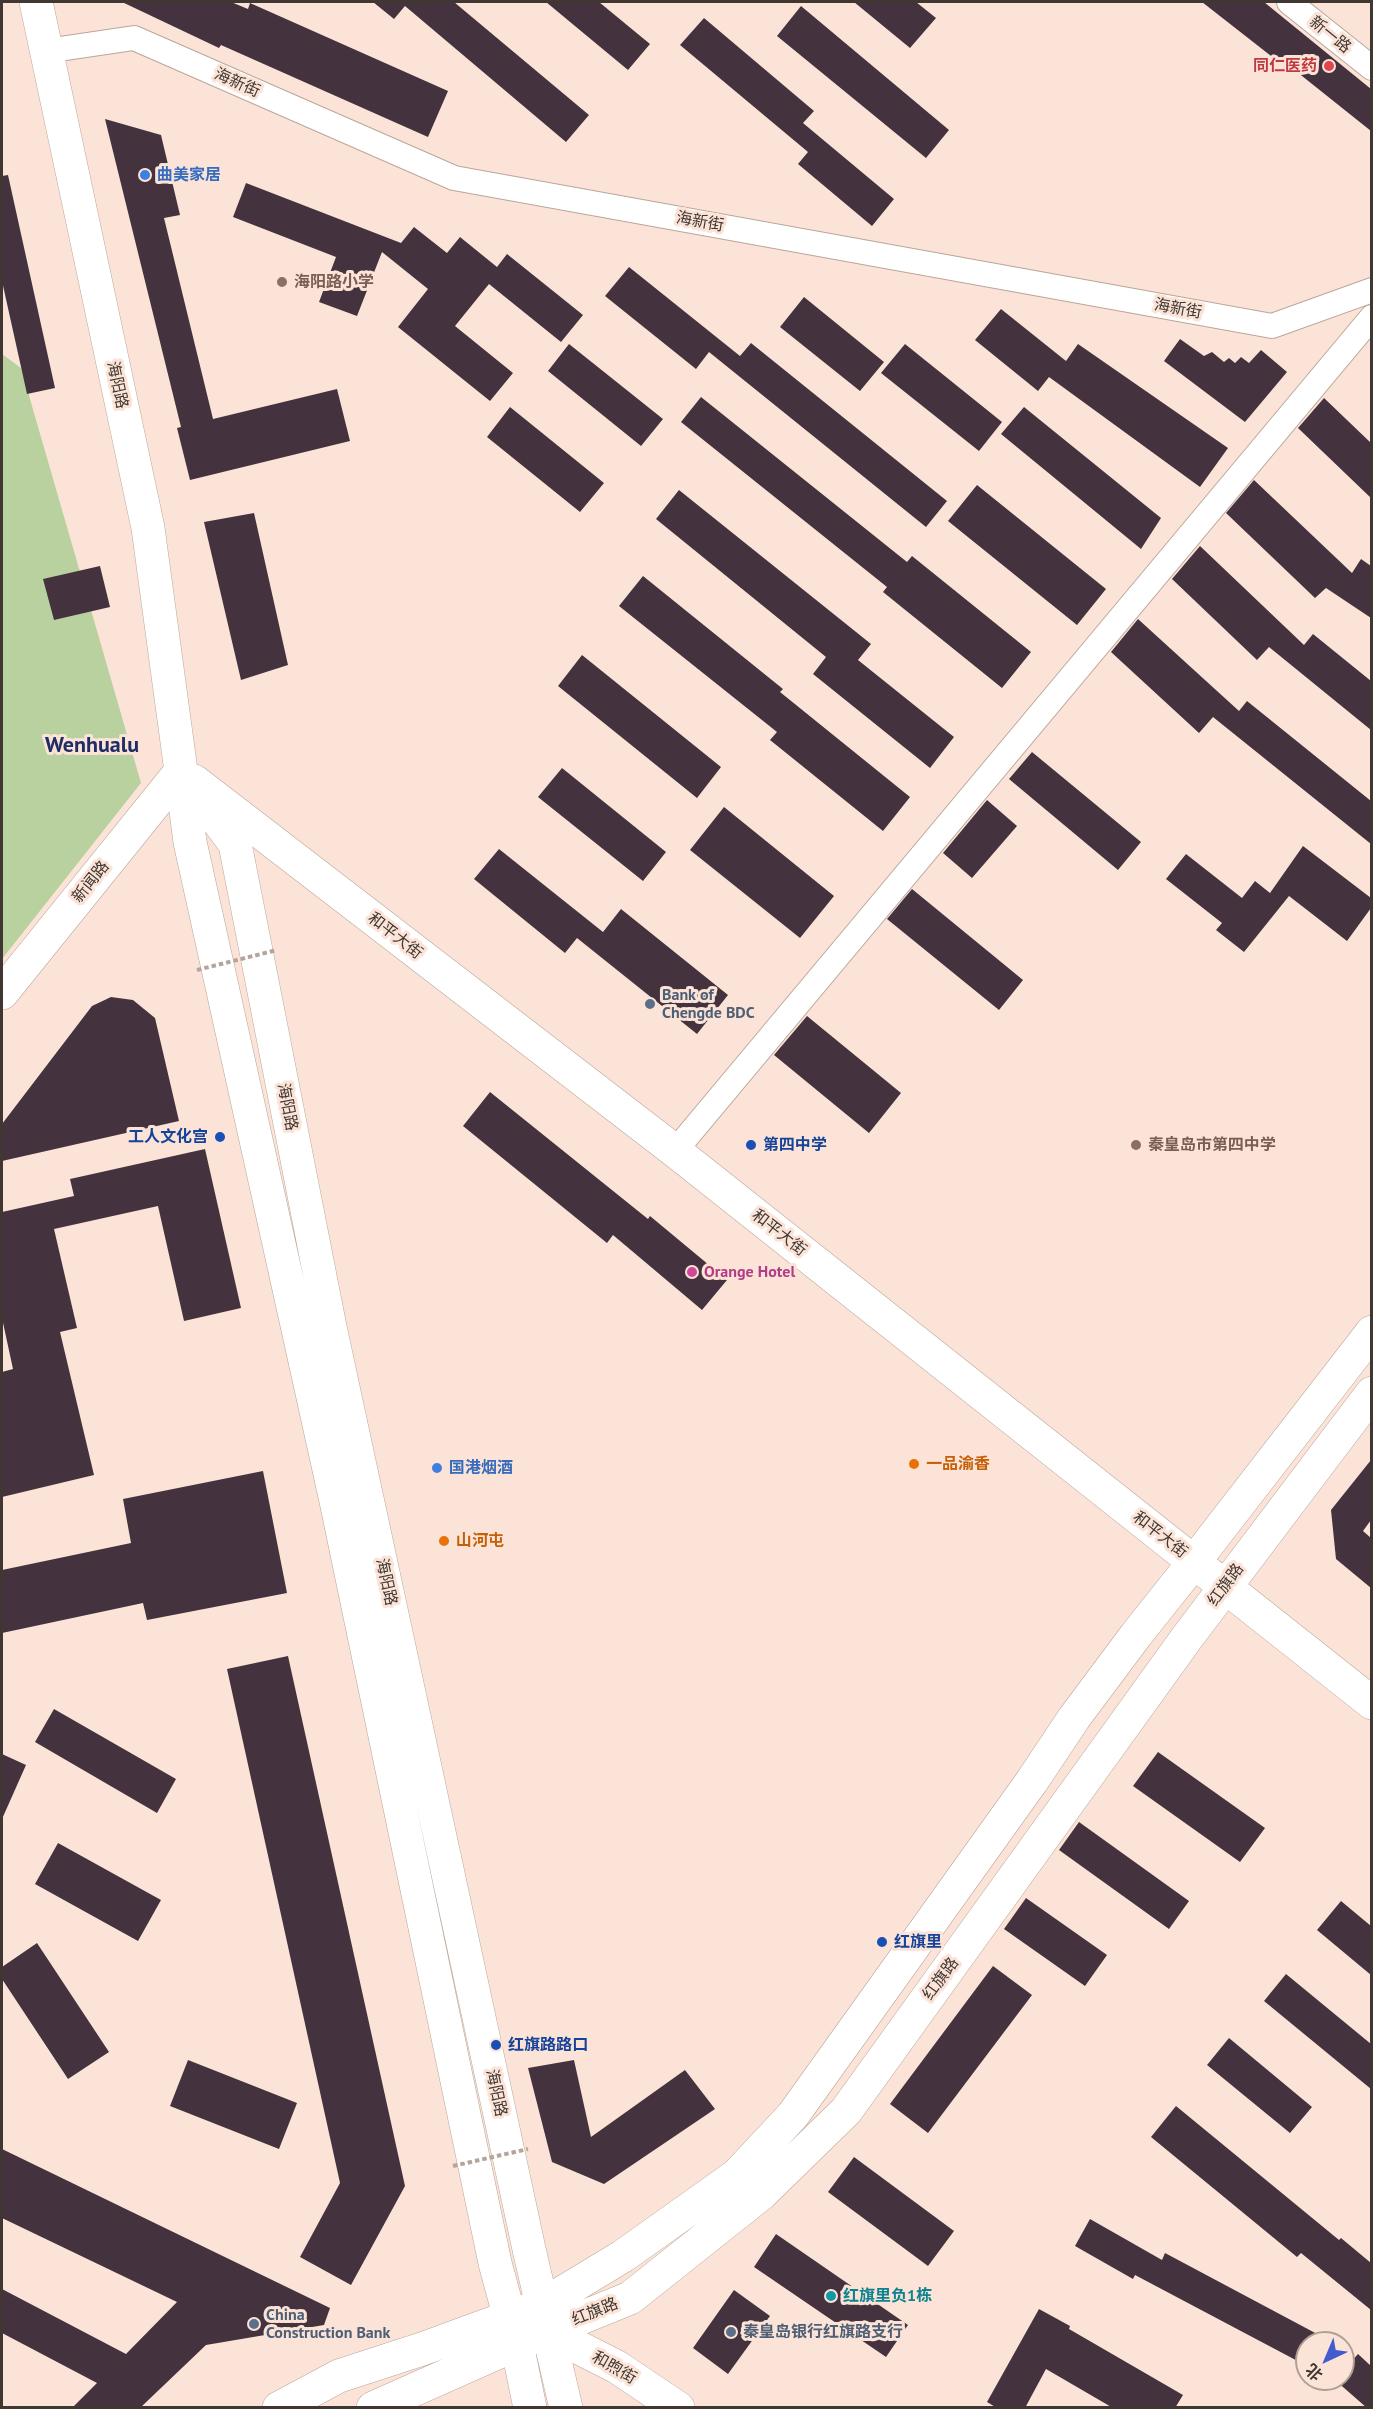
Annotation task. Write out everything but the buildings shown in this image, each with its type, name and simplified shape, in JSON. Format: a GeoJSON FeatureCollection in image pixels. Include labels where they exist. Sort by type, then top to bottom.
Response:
{"type":"FeatureCollection","features":[{"type":"Feature","properties":{"kind":"main road","name":"海阳路"},"geometry":{"type":"LineString","coordinates":[[36,2],[148,528],[190,842],[338,1513],[495,2264],[530,2408]]}},
{"type":"Feature","properties":{"kind":"main road","name":"海阳路"},"geometry":{"type":"LineString","coordinates":[[181,771],[235,844],[330,1327],[566,2408]]}},
{"type":"Feature","properties":{"kind":"main road","name":"新闻路"},"geometry":{"type":"LineString","coordinates":[[2,993],[181,771]]}},
{"type":"Feature","properties":{"kind":"main road","name":"和平大街"},"geometry":{"type":"LineString","coordinates":[[181,771],[675,1150],[1371,1703]]}},
{"type":"Feature","properties":{"kind":"main road"},"geometry":{"type":"LineString","coordinates":[[545,2318],[623,2256],[737,2175],[794,2115],[1025,1791],[1074,1718],[1371,1332]]}},
{"type":"Feature","properties":{"kind":"main road","name":"红旗路"},"geometry":{"type":"LineString","coordinates":[[373,2408],[513,2331],[545,2318],[630,2298],[761,2194],[846,2111],[1226,1586],[1371,1393]]}},
{"type":"Feature","properties":{"kind":"main road","name":"和煦街"},"geometry":{"type":"LineString","coordinates":[[545,2318],[678,2408]]}},
{"type":"Feature","properties":{"kind":"main road"},"geometry":{"type":"LineString","coordinates":[[279,2408],[339,2376],[513,2331]]}},
{"type":"Feature","properties":{"kind":"street","name":"新一路"},"geometry":{"type":"LineString","coordinates":[[1289,2],[1371,68]]}},
{"type":"Feature","properties":{"kind":"street","name":"海新街"},"geometry":{"type":"LineString","coordinates":[[46,51],[134,38],[454,177],[1225,318],[1272,326],[1371,290]]}},
{"type":"Feature","properties":{"kind":"street"},"geometry":{"type":"LineString","coordinates":[[675,1150],[1371,317]]}},
{"type":"Feature","properties":{"kind":"path"},"geometry":{"type":"LineString","coordinates":[[197,970],[277,950]]}},
{"type":"Feature","properties":{"kind":"path"},"geometry":{"type":"LineString","coordinates":[[453,2166],[528,2149]]}},
{"type":"Feature","properties":{"kind":"green space"},"geometry":{"type":"Polygon","coordinates":[[[2,354],[21,368],[141,783],[2,959],[2,354]]]}},
{"type":"Feature","properties":{"kind":"place","name":"同仁医药"},"geometry":{"type":"Point","coordinates":[1329,66]}},
{"type":"Feature","properties":{"kind":"place","name":"曲美家居"},"geometry":{"type":"Point","coordinates":[145,175]}},
{"type":"Feature","properties":{"kind":"place","name":"海阳路小学"},"geometry":{"type":"Point","coordinates":[282,282]}},
{"type":"Feature","properties":{"kind":"place","name":"Bank of Chengde BDC"},"geometry":{"type":"Point","coordinates":[650,1004]}},
{"type":"Feature","properties":{"kind":"place","name":"工人文化宫"},"geometry":{"type":"Point","coordinates":[220,1137]}},
{"type":"Feature","properties":{"kind":"place","name":"第四中学"},"geometry":{"type":"Point","coordinates":[751,1145]}},
{"type":"Feature","properties":{"kind":"place","name":"秦皇岛市第四中学"},"geometry":{"type":"Point","coordinates":[1136,1145]}},
{"type":"Feature","properties":{"kind":"place","name":"Orange Hotel"},"geometry":{"type":"Point","coordinates":[692,1272]}},
{"type":"Feature","properties":{"kind":"place","name":"一品渝香"},"geometry":{"type":"Point","coordinates":[914,1464]}},
{"type":"Feature","properties":{"kind":"place","name":"国港烟酒"},"geometry":{"type":"Point","coordinates":[437,1468]}},
{"type":"Feature","properties":{"kind":"place","name":"山河屯"},"geometry":{"type":"Point","coordinates":[444,1541]}},
{"type":"Feature","properties":{"kind":"place","name":"红旗里"},"geometry":{"type":"Point","coordinates":[882,1942]}},
{"type":"Feature","properties":{"kind":"place","name":"红旗路路口"},"geometry":{"type":"Point","coordinates":[496,2045]}},
{"type":"Feature","properties":{"kind":"place","name":"红旗里负1栋"},"geometry":{"type":"Point","coordinates":[831,2296]}},
{"type":"Feature","properties":{"kind":"place","name":"China Construction Bank"},"geometry":{"type":"Point","coordinates":[254,2324]}},
{"type":"Feature","properties":{"kind":"place","name":"秦皇岛银行红旗路支行"},"geometry":{"type":"Point","coordinates":[731,2332]}},
{"type":"Feature","properties":{"kind":"district","name":"Wenhualu"},"geometry":{"type":"Point","coordinates":[92,746]}}]}
